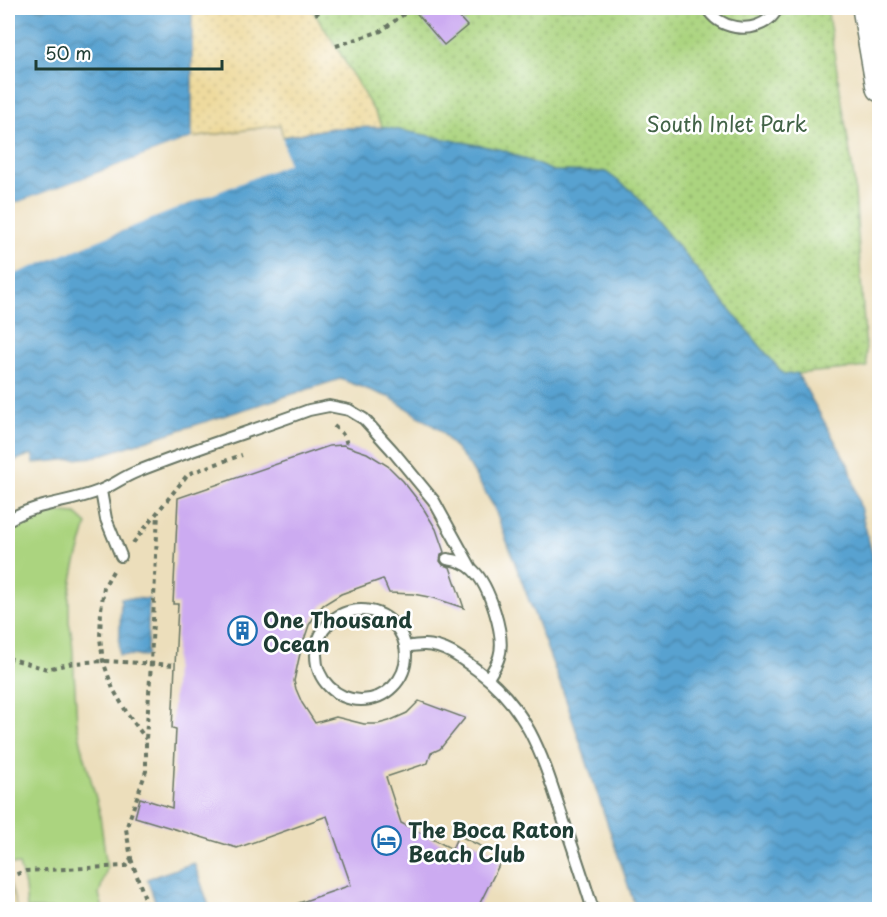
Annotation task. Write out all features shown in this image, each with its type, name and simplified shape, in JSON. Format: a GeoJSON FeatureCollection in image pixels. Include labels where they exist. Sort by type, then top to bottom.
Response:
{"type":"FeatureCollection","features":[{"type":"Feature","properties":{"kind":"main road"},"geometry":{"type":"LineString","coordinates":[[866,8],[879,88]]}},
{"type":"Feature","properties":{"kind":"lane"},"geometry":{"type":"LineString","coordinates":[[707,8],[721,23],[738,28],[755,26],[770,18],[778,8]]}},
{"type":"Feature","properties":{"kind":"lane"},"geometry":{"type":"LineString","coordinates":[[8,520],[42,505],[75,499],[100,491],[134,473],[309,410],[329,406],[349,410],[364,419],[434,501],[471,568],[481,580],[492,604],[500,632],[500,657],[488,678]]}},
{"type":"Feature","properties":{"kind":"lane"},"geometry":{"type":"LineString","coordinates":[[100,491],[106,519],[122,556]]}},
{"type":"Feature","properties":{"kind":"lane"},"geometry":{"type":"LineString","coordinates":[[447,560],[455,560],[471,568]]}},
{"type":"Feature","properties":{"kind":"lane"},"geometry":{"type":"LineString","coordinates":[[357,611],[373,612],[388,619],[399,631],[405,647],[405,663],[399,679],[388,691],[374,698],[357,700],[341,696],[328,686],[319,672],[316,656],[319,639],[328,625],[341,615],[357,611]]}},
{"type":"Feature","properties":{"kind":"lane"},"geometry":{"type":"LineString","coordinates":[[405,647],[424,645],[442,648],[464,660],[488,678],[525,721],[542,754],[593,909]]}},
{"type":"Feature","properties":{"kind":"path"},"geometry":{"type":"LineString","coordinates":[[315,14],[328,8]]}},
{"type":"Feature","properties":{"kind":"path"},"geometry":{"type":"LineString","coordinates":[[336,46],[381,31],[404,14]]}},
{"type":"Feature","properties":{"kind":"path"},"geometry":{"type":"LineString","coordinates":[[333,424],[343,434],[347,447]]}},
{"type":"Feature","properties":{"kind":"path"},"geometry":{"type":"LineString","coordinates":[[146,740],[126,713],[113,689],[103,661],[100,638],[104,587],[122,556],[188,474],[244,454]]}},
{"type":"Feature","properties":{"kind":"path"},"geometry":{"type":"LineString","coordinates":[[150,909],[131,858],[126,829],[146,771],[158,512]]}},
{"type":"Feature","properties":{"kind":"path"},"geometry":{"type":"LineString","coordinates":[[10,659],[46,669],[73,663],[103,661],[175,665]]}},
{"type":"Feature","properties":{"kind":"path"},"geometry":{"type":"LineString","coordinates":[[8,877],[26,872],[126,866],[131,858]]}},
{"type":"Feature","properties":{"kind":"green space","name":"South Inlet Park"},"geometry":{"type":"Polygon","coordinates":[[[311,8],[827,8],[854,178],[867,367],[784,375],[633,192],[606,172],[553,171],[503,150],[383,127],[311,8]]]}},
{"type":"Feature","properties":{"kind":"green space"},"geometry":{"type":"Polygon","coordinates":[[[51,512],[76,514],[87,524],[69,596],[69,622],[72,637],[77,723],[99,809],[107,868],[99,894],[103,909],[27,909],[25,886],[19,865],[8,863],[8,528],[19,521],[51,512]]]}},
{"type":"Feature","properties":{"kind":"sand"},"geometry":{"type":"Polygon","coordinates":[[[8,8],[311,8],[336,45],[553,171],[332,128],[283,137],[280,125],[192,138],[8,206],[8,8]]]}},
{"type":"Feature","properties":{"kind":"sand"},"geometry":{"type":"Polygon","coordinates":[[[8,876],[17,909],[8,909],[8,876]]]}},
{"type":"Feature","properties":{"kind":"water"},"geometry":{"type":"Polygon","coordinates":[[[8,8],[192,8],[192,138],[8,206],[8,8]]]}},
{"type":"Feature","properties":{"kind":"water"},"geometry":{"type":"Polygon","coordinates":[[[383,127],[503,150],[553,171],[606,172],[633,192],[784,375],[797,373],[850,468],[879,580],[879,909],[636,909],[564,694],[494,507],[469,465],[440,430],[391,398],[340,379],[94,457],[34,463],[32,454],[8,463],[8,251],[239,163],[283,137],[332,128],[383,127]]]}},
{"type":"Feature","properties":{"kind":"water"},"geometry":{"type":"Polygon","coordinates":[[[121,598],[149,599],[147,656],[119,655],[121,598]]]}},
{"type":"Feature","properties":{"kind":"water"},"geometry":{"type":"Polygon","coordinates":[[[194,863],[210,909],[158,909],[147,879],[194,863]]]}},
{"type":"Feature","properties":{"kind":"pier"},"geometry":{"type":"Polygon","coordinates":[[[282,134],[288,164],[8,277],[8,248],[238,160],[282,134]]]}},
{"type":"Feature","properties":{"kind":"pier"},"geometry":{"type":"Polygon","coordinates":[[[195,137],[193,141],[8,209],[8,206],[195,137]]]}},
{"type":"Feature","properties":{"kind":"building"},"geometry":{"type":"Polygon","coordinates":[[[412,8],[451,8],[467,26],[444,45],[412,8]]]}},
{"type":"Feature","properties":{"kind":"building","name":"One Thousand Ocean"},"geometry":{"type":"Polygon","coordinates":[[[343,445],[367,453],[388,466],[420,503],[436,529],[444,552],[440,561],[443,565],[450,567],[464,608],[434,598],[389,593],[383,579],[341,594],[323,605],[309,625],[294,681],[296,689],[315,723],[336,717],[364,724],[378,724],[407,713],[419,701],[465,718],[440,749],[431,753],[428,763],[386,777],[401,823],[452,849],[458,835],[503,857],[477,909],[290,909],[290,906],[351,885],[327,816],[237,848],[135,817],[140,798],[172,808],[176,729],[172,728],[178,604],[173,604],[178,498],[329,446],[343,445]]]}},
{"type":"Feature","properties":{"kind":"place","name":"One Thousand Ocean"},"geometry":{"type":"Point","coordinates":[242,631]}},
{"type":"Feature","properties":{"kind":"place","name":"The Boca Raton Beach Club"},"geometry":{"type":"Point","coordinates":[387,841]}}]}
